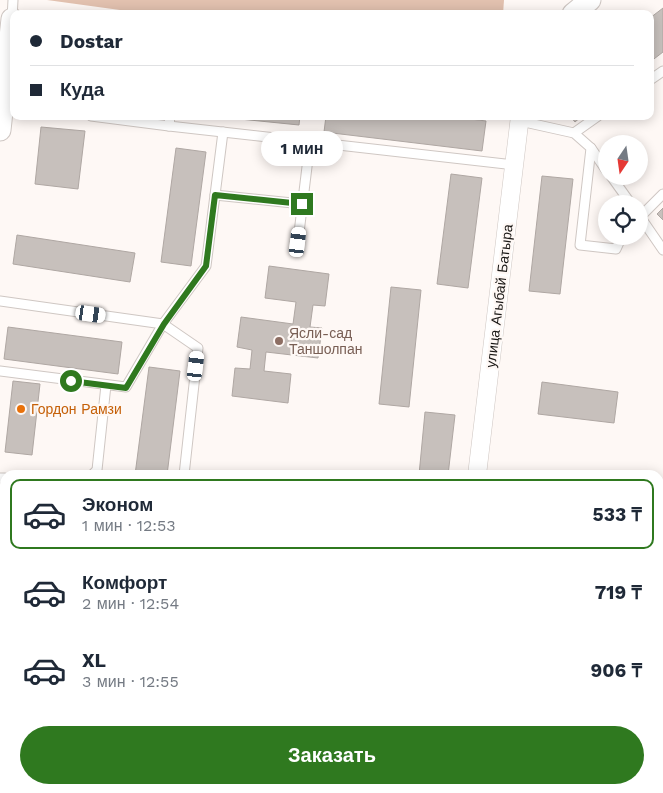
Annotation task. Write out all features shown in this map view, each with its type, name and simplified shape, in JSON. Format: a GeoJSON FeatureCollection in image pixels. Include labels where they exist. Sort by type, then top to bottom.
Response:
{"type":"FeatureCollection","features":[{"type":"Feature","properties":{"kind":"street"},"geometry":{"type":"LineString","coordinates":[[578,10],[590,0]]}},
{"type":"Feature","properties":{"kind":"street"},"geometry":{"type":"LineString","coordinates":[[0,130],[8,106],[10,14]]}},
{"type":"Feature","properties":{"kind":"street","name":"улица Агыбай Батыра"},"geometry":{"type":"LineString","coordinates":[[478,470],[520,120]]}},
{"type":"Feature","properties":{"kind":"lane"},"geometry":{"type":"LineString","coordinates":[[122,120],[515,165]]}},
{"type":"Feature","properties":{"kind":"lane"},"geometry":{"type":"LineString","coordinates":[[169,126],[170,120]]}},
{"type":"Feature","properties":{"kind":"lane"},"geometry":{"type":"LineString","coordinates":[[524,120],[574,133],[591,148],[598,158]]}},
{"type":"Feature","properties":{"kind":"lane"},"geometry":{"type":"LineString","coordinates":[[574,133],[592,120]]}},
{"type":"Feature","properties":{"kind":"lane"},"geometry":{"type":"LineString","coordinates":[[0,372],[126,388],[164,324],[206,266],[223,132]]}},
{"type":"Feature","properties":{"kind":"lane"},"geometry":{"type":"LineString","coordinates":[[298,242],[310,142]]}},
{"type":"Feature","properties":{"kind":"lane"},"geometry":{"type":"LineString","coordinates":[[591,148],[580,245],[616,249],[618,245]]}},
{"type":"Feature","properties":{"kind":"lane"},"geometry":{"type":"LineString","coordinates":[[648,208],[663,194]]}},
{"type":"Feature","properties":{"kind":"lane"},"geometry":{"type":"LineString","coordinates":[[215,195],[302,204]]}},
{"type":"Feature","properties":{"kind":"lane"},"geometry":{"type":"LineString","coordinates":[[648,229],[663,250]]}},
{"type":"Feature","properties":{"kind":"lane"},"geometry":{"type":"LineString","coordinates":[[0,301],[164,324],[198,348],[185,470]]}},
{"type":"Feature","properties":{"kind":"lane"},"geometry":{"type":"LineString","coordinates":[[97,470],[106,385]]}},
{"type":"Feature","properties":{"kind":"shaded area"},"geometry":{"type":"Polygon","coordinates":[[[47,0],[504,0],[503,10],[120,10],[47,0]]]}},
{"type":"Feature","properties":{"kind":"building"},"geometry":{"type":"Polygon","coordinates":[[[663,8],[663,52],[654,59],[654,15],[663,8]]]}},
{"type":"Feature","properties":{"kind":"building"},"geometry":{"type":"Polygon","coordinates":[[[250,120],[300,120],[299,125],[250,120]]]}},
{"type":"Feature","properties":{"kind":"building"},"geometry":{"type":"Polygon","coordinates":[[[326,120],[486,121],[482,151],[324,132],[326,120]]]}},
{"type":"Feature","properties":{"kind":"building"},"geometry":{"type":"Polygon","coordinates":[[[41,127],[85,131],[78,189],[35,184],[41,127]]]}},
{"type":"Feature","properties":{"kind":"building"},"geometry":{"type":"Polygon","coordinates":[[[176,148],[206,152],[191,266],[161,262],[176,148]]]}},
{"type":"Feature","properties":{"kind":"building"},"geometry":{"type":"Polygon","coordinates":[[[451,174],[482,178],[468,288],[437,284],[451,174]]]}},
{"type":"Feature","properties":{"kind":"building"},"geometry":{"type":"Polygon","coordinates":[[[542,176],[573,179],[560,294],[529,291],[542,176]]]}},
{"type":"Feature","properties":{"kind":"building"},"geometry":{"type":"Polygon","coordinates":[[[663,208],[663,220],[657,214],[663,208]]]}},
{"type":"Feature","properties":{"kind":"building"},"geometry":{"type":"Polygon","coordinates":[[[17,235],[135,253],[130,282],[13,264],[17,235]]]}},
{"type":"Feature","properties":{"kind":"building"},"geometry":{"type":"Polygon","coordinates":[[[269,266],[329,274],[325,306],[313,305],[310,327],[322,328],[318,358],[266,352],[264,371],[291,374],[288,403],[232,396],[235,368],[250,369],[252,350],[237,347],[241,317],[293,324],[296,302],[265,298],[269,266]]]}},
{"type":"Feature","properties":{"kind":"building"},"geometry":{"type":"Polygon","coordinates":[[[391,287],[421,290],[409,407],[379,404],[391,287]]]}},
{"type":"Feature","properties":{"kind":"building"},"geometry":{"type":"Polygon","coordinates":[[[8,327],[122,342],[118,374],[4,359],[8,327]]]}},
{"type":"Feature","properties":{"kind":"building"},"geometry":{"type":"Polygon","coordinates":[[[149,367],[180,371],[168,470],[136,470],[149,367]]]}},
{"type":"Feature","properties":{"kind":"building"},"geometry":{"type":"Polygon","coordinates":[[[13,381],[40,384],[32,455],[5,452],[13,381]]]}},
{"type":"Feature","properties":{"kind":"building"},"geometry":{"type":"Polygon","coordinates":[[[542,382],[618,392],[614,423],[538,414],[542,382]]]}},
{"type":"Feature","properties":{"kind":"building"},"geometry":{"type":"Polygon","coordinates":[[[425,412],[455,415],[449,470],[419,470],[425,412]]]}},
{"type":"Feature","properties":{"kind":"place","name":"Ясли-сад Таншолпан"},"geometry":{"type":"Point","coordinates":[279,341]}},
{"type":"Feature","properties":{"kind":"place","name":"Гордон Рамзи"},"geometry":{"type":"Point","coordinates":[21,409]}},
{"type":"Feature","properties":{"kind":"route"},"geometry":{"type":"LineString","coordinates":[[71,381],[126,388],[164,324],[206,266],[215,195],[302,204]]}}]}
